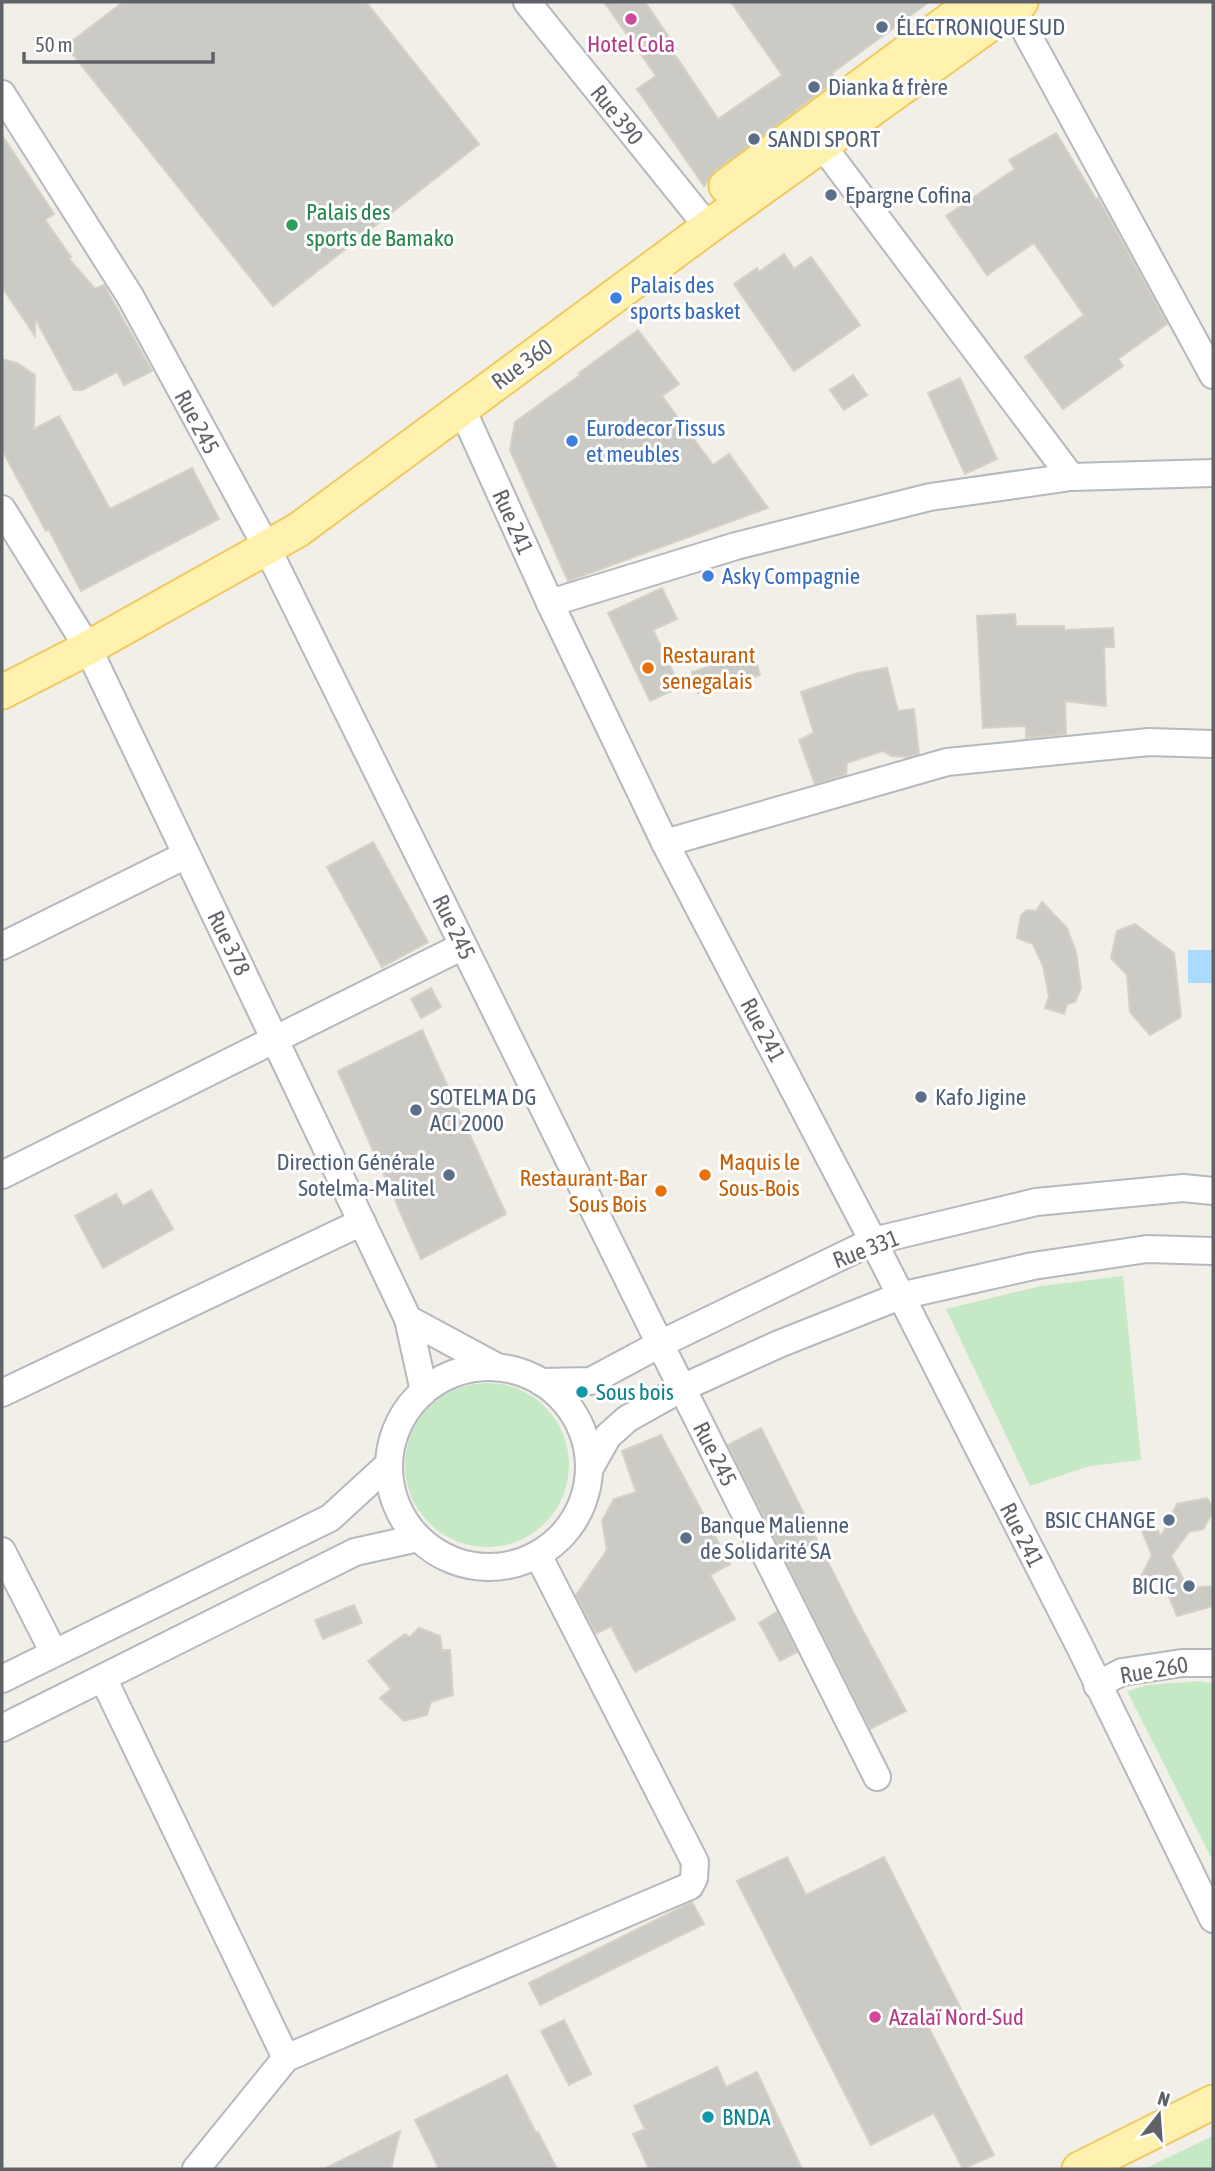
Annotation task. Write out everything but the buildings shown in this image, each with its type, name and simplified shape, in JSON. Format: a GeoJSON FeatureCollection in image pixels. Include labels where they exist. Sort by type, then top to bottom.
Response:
{"type":"FeatureCollection","features":[{"type":"Feature","properties":{"kind":"main road"},"geometry":{"type":"LineString","coordinates":[[261,538],[283,514],[701,219],[974,2]]}},
{"type":"Feature","properties":{"kind":"main road","name":"Rue 360"},"geometry":{"type":"LineString","coordinates":[[2,692],[82,639],[261,538],[298,530],[462,409],[701,219],[822,145],[1017,5]]}},
{"type":"Feature","properties":{"kind":"main road"},"geometry":{"type":"LineString","coordinates":[[2,667],[82,639]]}},
{"type":"Feature","properties":{"kind":"main road"},"geometry":{"type":"LineString","coordinates":[[1079,2169],[1213,2102]]}},
{"type":"Feature","properties":{"kind":"street","name":"Rue 390"},"geometry":{"type":"LineString","coordinates":[[527,2],[701,219]]}},
{"type":"Feature","properties":{"kind":"street"},"geometry":{"type":"LineString","coordinates":[[1017,5],[1213,375]]}},
{"type":"Feature","properties":{"kind":"street","name":"Rue 245"},"geometry":{"type":"LineString","coordinates":[[2,94],[130,296],[261,538],[877,1777]]}},
{"type":"Feature","properties":{"kind":"street"},"geometry":{"type":"LineString","coordinates":[[822,145],[1071,477]]}},
{"type":"Feature","properties":{"kind":"street","name":"Rue 241"},"geometry":{"type":"LineString","coordinates":[[462,409],[550,603],[665,843],[873,1241],[1097,1685]]}},
{"type":"Feature","properties":{"kind":"street"},"geometry":{"type":"LineString","coordinates":[[550,603],[736,546],[930,497],[1071,477],[1213,472]]}},
{"type":"Feature","properties":{"kind":"street","name":"Rue 378"},"geometry":{"type":"LineString","coordinates":[[2,509],[82,639],[275,1040],[408,1319],[424,1391]]}},
{"type":"Feature","properties":{"kind":"street"},"geometry":{"type":"LineString","coordinates":[[665,843],[947,762],[1149,741],[1213,744]]}},
{"type":"Feature","properties":{"kind":"street"},"geometry":{"type":"LineString","coordinates":[[2,946],[186,855]]}},
{"type":"Feature","properties":{"kind":"street"},"geometry":{"type":"LineString","coordinates":[[2,1175],[463,946]]}},
{"type":"Feature","properties":{"kind":"street","name":"Rue 331"},"geometry":{"type":"LineString","coordinates":[[541,1382],[591,1381],[660,1344],[873,1241],[1037,1202],[1183,1188],[1213,1191]]}},
{"type":"Feature","properties":{"kind":"street"},"geometry":{"type":"LineString","coordinates":[[2,1393],[362,1222]]}},
{"type":"Feature","properties":{"kind":"street"},"geometry":{"type":"LineString","coordinates":[[590,1468],[608,1436],[627,1419],[682,1388],[779,1344],[900,1296],[1033,1266],[1147,1249],[1213,1251]]}},
{"type":"Feature","properties":{"kind":"street"},"geometry":{"type":"LineString","coordinates":[[408,1319],[497,1367],[541,1382],[561,1398],[577,1419],[586,1443],[590,1468],[586,1494],[576,1519],[559,1539],[538,1555],[508,1566],[475,1566],[445,1557],[418,1538],[401,1517],[392,1491],[389,1464],[393,1437],[405,1412],[424,1391],[446,1377],[471,1369],[497,1367]]}},
{"type":"Feature","properties":{"kind":"street"},"geometry":{"type":"LineString","coordinates":[[2,1679],[330,1518],[389,1464]]}},
{"type":"Feature","properties":{"kind":"street"},"geometry":{"type":"LineString","coordinates":[[2,1728],[355,1552],[418,1538]]}},
{"type":"Feature","properties":{"kind":"street"},"geometry":{"type":"LineString","coordinates":[[2,1551],[54,1653]]}},
{"type":"Feature","properties":{"kind":"street"},"geometry":{"type":"LineString","coordinates":[[196,2169],[286,2058],[690,1886],[694,1878],[695,1862],[538,1555]]}},
{"type":"Feature","properties":{"kind":"street","name":"Rue 260"},"geometry":{"type":"LineString","coordinates":[[1097,1685],[1122,1672],[1182,1663],[1213,1662]]}},
{"type":"Feature","properties":{"kind":"street"},"geometry":{"type":"LineString","coordinates":[[103,1678],[286,2058]]}},
{"type":"Feature","properties":{"kind":"street"},"geometry":{"type":"LineString","coordinates":[[1097,1685],[1213,1919]]}},
{"type":"Feature","properties":{"kind":"green space"},"geometry":{"type":"Polygon","coordinates":[[[1123,1276],[1141,1460],[1089,1466],[1030,1486],[946,1309],[1041,1286],[1123,1276]]]}},
{"type":"Feature","properties":{"kind":"green space"},"geometry":{"type":"Polygon","coordinates":[[[487,1383],[518,1389],[545,1407],[563,1434],[569,1465],[563,1496],[545,1523],[518,1541],[487,1547],[456,1541],[429,1523],[411,1496],[405,1465],[411,1434],[429,1407],[456,1389],[487,1383]]]}},
{"type":"Feature","properties":{"kind":"green space"},"geometry":{"type":"Polygon","coordinates":[[[1201,1681],[1213,1684],[1213,1861],[1127,1691],[1147,1685],[1201,1681]]]}},
{"type":"Feature","properties":{"kind":"green space"},"geometry":{"type":"Polygon","coordinates":[[[1213,2136],[1213,2169],[1144,2169],[1213,2136]]]}},
{"type":"Feature","properties":{"kind":"water"},"geometry":{"type":"Polygon","coordinates":[[[1188,950],[1213,950],[1213,983],[1188,983],[1188,950]]]}},
{"type":"Feature","properties":{"kind":"place","name":"Hotel Cola"},"geometry":{"type":"Point","coordinates":[631,19]}},
{"type":"Feature","properties":{"kind":"place","name":"ÉLECTRONIQUE SUD"},"geometry":{"type":"Point","coordinates":[882,27]}},
{"type":"Feature","properties":{"kind":"place","name":"Dianka & frère"},"geometry":{"type":"Point","coordinates":[814,87]}},
{"type":"Feature","properties":{"kind":"place","name":"SANDI SPORT"},"geometry":{"type":"Point","coordinates":[754,139]}},
{"type":"Feature","properties":{"kind":"place","name":"Epargne Cofina"},"geometry":{"type":"Point","coordinates":[831,195]}},
{"type":"Feature","properties":{"kind":"place","name":"Palais des sports de Bamako"},"geometry":{"type":"Point","coordinates":[292,225]}},
{"type":"Feature","properties":{"kind":"place","name":"Palais des sports basket"},"geometry":{"type":"Point","coordinates":[616,298]}},
{"type":"Feature","properties":{"kind":"place","name":"Eurodecor Tissus et meubles"},"geometry":{"type":"Point","coordinates":[572,441]}},
{"type":"Feature","properties":{"kind":"place","name":"Asky Compagnie"},"geometry":{"type":"Point","coordinates":[708,576]}},
{"type":"Feature","properties":{"kind":"place","name":"Restaurant senegalais"},"geometry":{"type":"Point","coordinates":[648,668]}},
{"type":"Feature","properties":{"kind":"place","name":"Kafo Jigine"},"geometry":{"type":"Point","coordinates":[921,1097]}},
{"type":"Feature","properties":{"kind":"place","name":"SOTELMA DG ACI 2000"},"geometry":{"type":"Point","coordinates":[416,1110]}},
{"type":"Feature","properties":{"kind":"place","name":"Direction Générale Sotelma-Malitel"},"geometry":{"type":"Point","coordinates":[449,1175]}},
{"type":"Feature","properties":{"kind":"place","name":"Maquis le Sous-Bois"},"geometry":{"type":"Point","coordinates":[705,1175]}},
{"type":"Feature","properties":{"kind":"place","name":"Restaurant-Bar Sous Bois"},"geometry":{"type":"Point","coordinates":[661,1191]}},
{"type":"Feature","properties":{"kind":"place","name":"Sous bois"},"geometry":{"type":"Point","coordinates":[582,1392]}},
{"type":"Feature","properties":{"kind":"place","name":"BSIC CHANGE"},"geometry":{"type":"Point","coordinates":[1169,1520]}},
{"type":"Feature","properties":{"kind":"place","name":"Banque Malienne de Solidarité SA"},"geometry":{"type":"Point","coordinates":[686,1538]}},
{"type":"Feature","properties":{"kind":"place","name":"BICIC"},"geometry":{"type":"Point","coordinates":[1189,1586]}},
{"type":"Feature","properties":{"kind":"place","name":"Azalaï Nord-Sud"},"geometry":{"type":"Point","coordinates":[875,2017]}},
{"type":"Feature","properties":{"kind":"place","name":"BNDA"},"geometry":{"type":"Point","coordinates":[708,2117]}}]}
